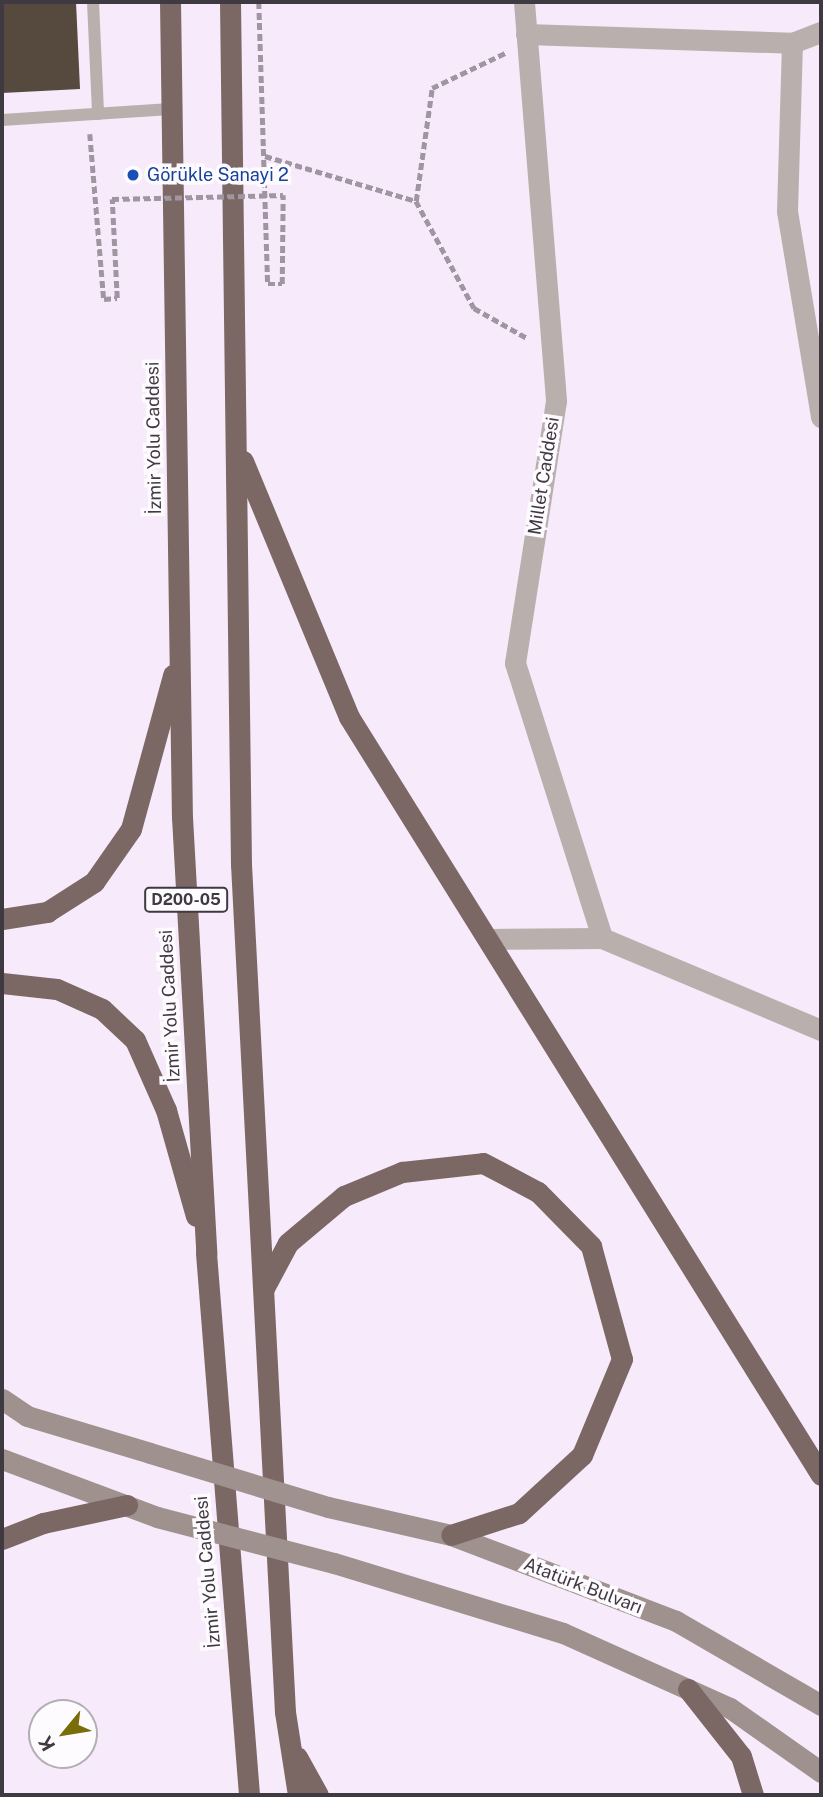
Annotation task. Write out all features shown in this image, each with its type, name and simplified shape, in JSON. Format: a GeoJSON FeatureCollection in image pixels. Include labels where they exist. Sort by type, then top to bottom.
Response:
{"type":"FeatureCollection","features":[{"type":"Feature","properties":{"kind":"highway","name":"İzmir Yolu Caddesi"},"geometry":{"type":"LineString","coordinates":[[170,2],[179,649],[206,1253],[249,1795]]}},
{"type":"Feature","properties":{"kind":"highway","name":"D200-05"},"geometry":{"type":"LineString","coordinates":[[230,2],[241,864],[290,1744],[298,1795]]}},
{"type":"Feature","properties":{"kind":"highway"},"geometry":{"type":"LineString","coordinates":[[236,440],[259,513],[349,717],[818,1462]]}},
{"type":"Feature","properties":{"kind":"highway"},"geometry":{"type":"LineString","coordinates":[[2,919],[47,912],[94,882],[131,829],[179,649]]}},
{"type":"Feature","properties":{"kind":"highway"},"geometry":{"type":"LineString","coordinates":[[2,983],[57,989],[103,1009],[135,1040],[166,1110],[206,1253]]}},
{"type":"Feature","properties":{"kind":"highway"},"geometry":{"type":"LineString","coordinates":[[263,1290],[288,1243],[335,1203],[402,1172],[483,1163],[538,1192],[591,1246],[622,1359],[582,1455],[519,1513],[451,1535]]}},
{"type":"Feature","properties":{"kind":"highway"},"geometry":{"type":"LineString","coordinates":[[2,1539],[43,1523],[127,1505]]}},
{"type":"Feature","properties":{"kind":"highway"},"geometry":{"type":"LineString","coordinates":[[688,1689],[741,1756],[753,1795]]}},
{"type":"Feature","properties":{"kind":"highway"},"geometry":{"type":"LineString","coordinates":[[290,1744],[318,1795]]}},
{"type":"Feature","properties":{"kind":"main road","name":"Atatürk Bulvarı"},"geometry":{"type":"LineString","coordinates":[[2,1399],[27,1416],[328,1507],[451,1535],[676,1621],[821,1705]]}},
{"type":"Feature","properties":{"kind":"main road"},"geometry":{"type":"LineString","coordinates":[[2,1459],[157,1517],[334,1563],[563,1633],[730,1708],[821,1772]]}},
{"type":"Feature","properties":{"kind":"street","name":"Millet Caddesi"},"geometry":{"type":"LineString","coordinates":[[524,2],[556,401],[515,663],[602,937]]}},
{"type":"Feature","properties":{"kind":"street"},"geometry":{"type":"LineString","coordinates":[[527,38],[792,43],[821,33]]}},
{"type":"Feature","properties":{"kind":"street"},"geometry":{"type":"LineString","coordinates":[[792,43],[787,211],[821,417]]}},
{"type":"Feature","properties":{"kind":"street"},"geometry":{"type":"LineString","coordinates":[[489,939],[602,937],[821,1030]]}},
{"type":"Feature","properties":{"kind":"lane"},"geometry":{"type":"LineString","coordinates":[[93,2],[93,114]]}},
{"type":"Feature","properties":{"kind":"lane"},"geometry":{"type":"LineString","coordinates":[[2,120],[172,109]]}},
{"type":"Feature","properties":{"kind":"path"},"geometry":{"type":"LineString","coordinates":[[93,114],[104,299],[117,298],[112,199],[283,195],[282,284],[268,284],[265,156],[259,2]]}},
{"type":"Feature","properties":{"kind":"path"},"geometry":{"type":"LineString","coordinates":[[527,38],[432,88],[416,201],[474,308],[552,352]]}},
{"type":"Feature","properties":{"kind":"path"},"geometry":{"type":"LineString","coordinates":[[265,156],[416,201]]}},
{"type":"Feature","properties":{"kind":"building"},"geometry":{"type":"Polygon","coordinates":[[[2,2],[76,2],[80,89],[2,93],[2,2]]]}},
{"type":"Feature","properties":{"kind":"place","name":"Görükle Sanayi 2"},"geometry":{"type":"Point","coordinates":[133,175]}}]}
